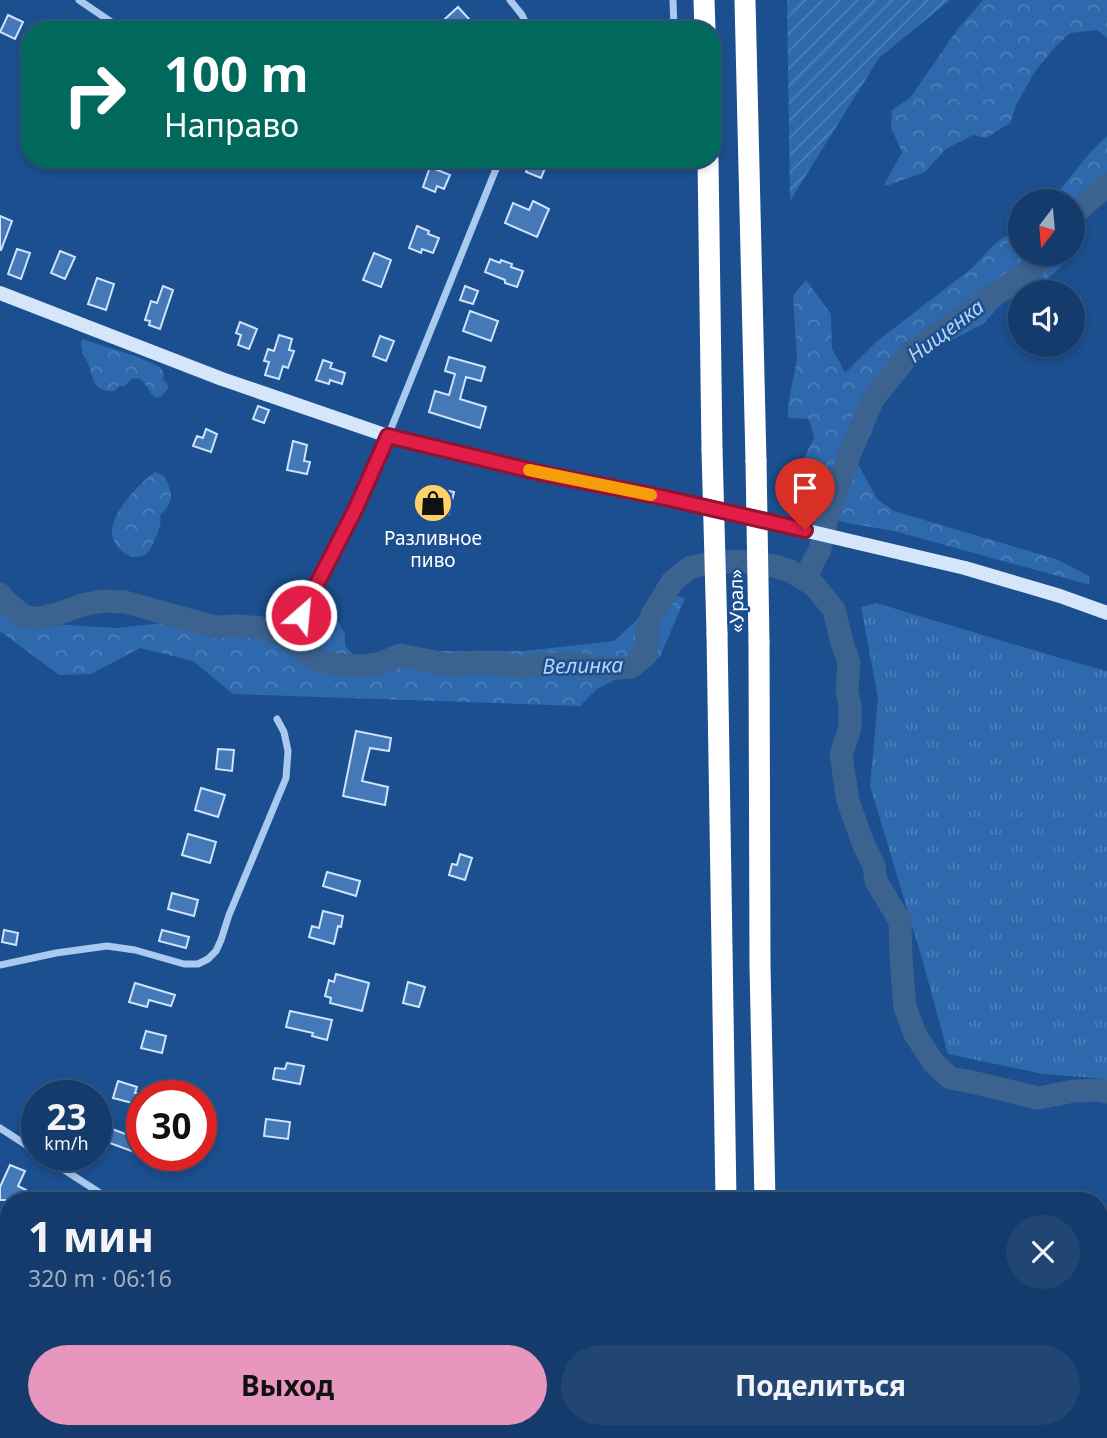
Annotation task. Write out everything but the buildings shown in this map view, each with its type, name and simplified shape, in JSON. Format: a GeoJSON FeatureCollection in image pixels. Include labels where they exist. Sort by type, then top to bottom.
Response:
{"type":"FeatureCollection","features":[{"type":"Feature","properties":{"kind":"highway"},"geometry":{"type":"LineString","coordinates":[[704,0],[705,21]]}},
{"type":"Feature","properties":{"kind":"highway","name":"«Урал»"},"geometry":{"type":"LineString","coordinates":[[745,0],[757,461],[760,966],[765,1192]]}},
{"type":"Feature","properties":{"kind":"highway","name":"«Урал»"},"geometry":{"type":"LineString","coordinates":[[708,168],[726,1192]]}},
{"type":"Feature","properties":{"kind":"street"},"geometry":{"type":"LineString","coordinates":[[79,0],[110,21]]}},
{"type":"Feature","properties":{"kind":"street"},"geometry":{"type":"LineString","coordinates":[[510,0],[525,21]]}},
{"type":"Feature","properties":{"kind":"street"},"geometry":{"type":"LineString","coordinates":[[673,0],[674,21]]}},
{"type":"Feature","properties":{"kind":"street"},"geometry":{"type":"LineString","coordinates":[[301,615],[356,508],[388,436],[496,168]]}},
{"type":"Feature","properties":{"kind":"street"},"geometry":{"type":"LineString","coordinates":[[0,293],[222,379],[388,436],[965,568],[1107,613]]}},
{"type":"Feature","properties":{"kind":"street"},"geometry":{"type":"LineString","coordinates":[[0,965],[107,946],[135,950],[184,964],[198,964],[208,959],[221,940],[286,778],[289,751],[284,732],[276,719]]}},
{"type":"Feature","properties":{"kind":"street"},"geometry":{"type":"LineString","coordinates":[[0,1128],[21,1142]]}},
{"type":"Feature","properties":{"kind":"street"},"geometry":{"type":"LineString","coordinates":[[66,1171],[98,1192]]}},
{"type":"Feature","properties":{"kind":"green space"},"geometry":{"type":"Polygon","coordinates":[[[787,0],[950,0],[879,58],[790,201],[787,0]]]}},
{"type":"Feature","properties":{"kind":"green space"},"geometry":{"type":"Polygon","coordinates":[[[983,0],[1107,0],[1107,38],[1097,30],[1070,33],[1034,73],[1016,105],[1010,123],[986,138],[973,135],[946,149],[925,172],[884,185],[902,152],[891,128],[892,110],[910,98],[957,30],[983,0]]]}},
{"type":"Feature","properties":{"kind":"green space"},"geometry":{"type":"Polygon","coordinates":[[[1107,136],[1107,196],[1085,214],[1085,189],[1061,189],[1107,136]]]}},
{"type":"Feature","properties":{"kind":"green space"},"geometry":{"type":"Polygon","coordinates":[[[1008,234],[1008,266],[1061,266],[1046,280],[1008,280],[1008,300],[983,324],[924,354],[879,410],[858,464],[877,499],[894,511],[1056,559],[1089,576],[1090,585],[894,531],[800,511],[793,481],[814,438],[809,419],[788,418],[797,359],[793,296],[806,280],[831,314],[832,348],[845,373],[876,342],[972,268],[1008,234]]]}},
{"type":"Feature","properties":{"kind":"green space"},"geometry":{"type":"Polygon","coordinates":[[[82,339],[160,367],[164,373],[163,379],[169,387],[162,396],[155,398],[138,378],[119,386],[115,391],[102,390],[96,385],[83,353],[82,339]]]}},
{"type":"Feature","properties":{"kind":"green space"},"geometry":{"type":"Polygon","coordinates":[[[155,472],[164,476],[171,497],[160,515],[159,528],[152,547],[146,554],[134,557],[123,552],[115,543],[113,524],[121,507],[155,472]]]}},
{"type":"Feature","properties":{"kind":"green space"},"geometry":{"type":"Polygon","coordinates":[[[0,582],[19,622],[116,628],[211,618],[293,630],[305,610],[320,624],[337,620],[345,634],[345,646],[355,656],[426,651],[524,651],[614,641],[637,620],[657,591],[685,598],[660,657],[597,689],[580,706],[233,694],[193,661],[140,648],[91,674],[59,675],[0,631],[0,582]]]}},
{"type":"Feature","properties":{"kind":"green space"},"geometry":{"type":"Polygon","coordinates":[[[876,603],[1107,671],[1107,1079],[1043,1074],[948,1054],[870,786],[878,698],[861,607],[876,603]]]}},
{"type":"Feature","properties":{"kind":"waterway","name":"Нищенка"},"geometry":{"type":"LineString","coordinates":[[1085,204],[1107,185]]}},
{"type":"Feature","properties":{"kind":"waterway","name":"Нищенка"},"geometry":{"type":"LineString","coordinates":[[805,578],[820,549],[828,514],[873,399],[911,352],[1035,266]]}},
{"type":"Feature","properties":{"kind":"waterway","name":"Велинка"},"geometry":{"type":"LineString","coordinates":[[0,594],[22,615],[35,619],[102,601],[125,602],[215,627],[261,628],[285,637],[315,659],[336,665],[365,666],[400,655],[450,665],[479,662],[527,667],[540,664],[585,665],[606,669],[631,667],[646,655],[647,630],[652,615],[672,582],[689,568],[736,561],[775,566],[790,571],[814,585],[834,610],[849,662],[847,691],[850,728],[841,755],[848,801],[874,866],[876,881],[900,921],[905,1007],[915,1034],[933,1062],[950,1078],[1038,1098],[1074,1091],[1107,1092]]}},
{"type":"Feature","properties":{"kind":"slow traffic"},"geometry":{"type":"LineString","coordinates":[[529,470],[651,495]]}},
{"type":"Feature","properties":{"kind":"place","name":"Разливное пиво"},"geometry":{"type":"Point","coordinates":[433,503]}},
{"type":"Feature","properties":{"kind":"route"},"geometry":{"type":"LineString","coordinates":[[301,615],[356,508],[388,436],[545,474],[805,530]]}}]}
